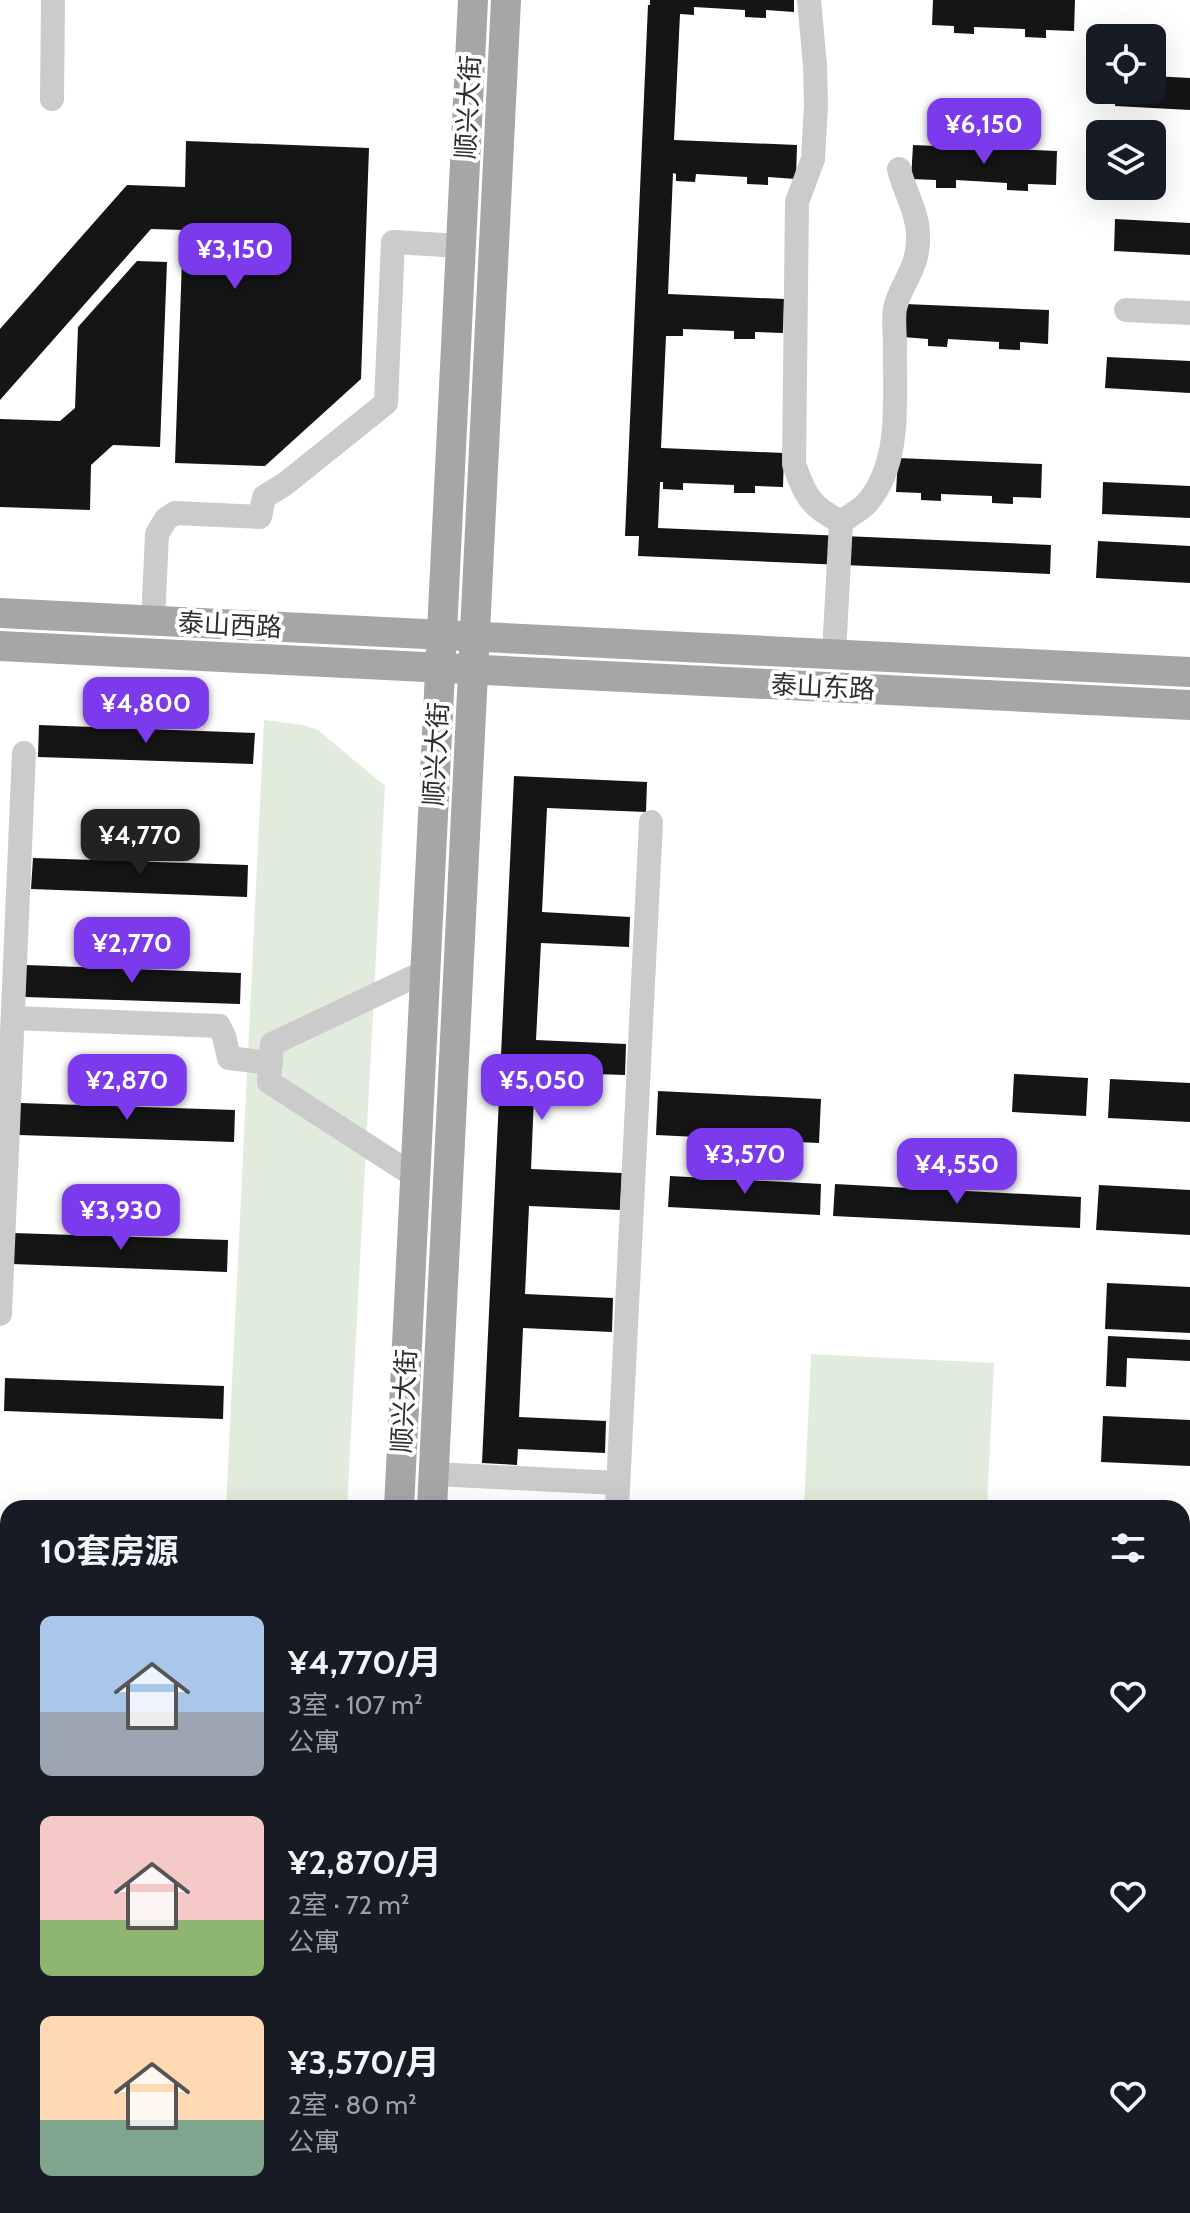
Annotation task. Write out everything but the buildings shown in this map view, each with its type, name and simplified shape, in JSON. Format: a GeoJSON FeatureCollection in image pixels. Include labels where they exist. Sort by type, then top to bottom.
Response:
{"type":"FeatureCollection","features":[{"type":"Feature","properties":{"kind":"main road","name":"顺兴大街"},"geometry":{"type":"LineString","coordinates":[[459,636],[461,246],[473,0]]}},
{"type":"Feature","properties":{"kind":"main road","name":"顺兴大街"},"geometry":{"type":"LineString","coordinates":[[432,1500],[457,669],[506,0]]}},
{"type":"Feature","properties":{"kind":"main road","name":"泰山西路"},"geometry":{"type":"LineString","coordinates":[[0,613],[459,636]]}},
{"type":"Feature","properties":{"kind":"main road","name":"泰山东路"},"geometry":{"type":"LineString","coordinates":[[459,636],[1190,672]]}},
{"type":"Feature","properties":{"kind":"main road","name":"泰山西路"},"geometry":{"type":"LineString","coordinates":[[0,646],[457,669]]}},
{"type":"Feature","properties":{"kind":"main road","name":"顺兴大街"},"geometry":{"type":"LineString","coordinates":[[399,1500],[426,971],[457,669]]}},
{"type":"Feature","properties":{"kind":"main road","name":"泰山东路"},"geometry":{"type":"LineString","coordinates":[[457,669],[1190,705]]}},
{"type":"Feature","properties":{"kind":"street"},"geometry":{"type":"LineString","coordinates":[[52,99],[53,0]]}},
{"type":"Feature","properties":{"kind":"street"},"geometry":{"type":"LineString","coordinates":[[809,0],[816,105],[813,159],[797,202],[794,464],[810,502],[821,512],[841,522]]}},
{"type":"Feature","properties":{"kind":"street"},"geometry":{"type":"LineString","coordinates":[[841,522],[866,504],[883,477],[893,448],[895,309],[913,268],[918,247],[914,208],[899,169]]}},
{"type":"Feature","properties":{"kind":"street"},"geometry":{"type":"LineString","coordinates":[[153,621],[157,534],[166,519],[175,513],[260,517],[264,497],[285,484],[386,403],[393,242],[461,246]]}},
{"type":"Feature","properties":{"kind":"street"},"geometry":{"type":"LineString","coordinates":[[1126,310],[1190,313]]}},
{"type":"Feature","properties":{"kind":"street"},"geometry":{"type":"LineString","coordinates":[[834,654],[841,522]]}},
{"type":"Feature","properties":{"kind":"street"},"geometry":{"type":"LineString","coordinates":[[0,1314],[24,753]]}},
{"type":"Feature","properties":{"kind":"street"},"geometry":{"type":"LineString","coordinates":[[617,1500],[651,822]]}},
{"type":"Feature","properties":{"kind":"street"},"geometry":{"type":"LineString","coordinates":[[416,1177],[269,1082],[272,1044],[426,971]]}},
{"type":"Feature","properties":{"kind":"street"},"geometry":{"type":"LineString","coordinates":[[13,1018],[219,1026],[229,1058],[271,1063]]}},
{"type":"Feature","properties":{"kind":"street"},"geometry":{"type":"LineString","coordinates":[[434,1474],[618,1483]]}},
{"type":"Feature","properties":{"kind":"green space"},"geometry":{"type":"Polygon","coordinates":[[[264,720],[318,730],[385,786],[347,1500],[226,1500],[264,720]]]}},
{"type":"Feature","properties":{"kind":"green space"},"geometry":{"type":"Polygon","coordinates":[[[811,1354],[994,1363],[987,1500],[804,1500],[811,1354]]]}}]}
